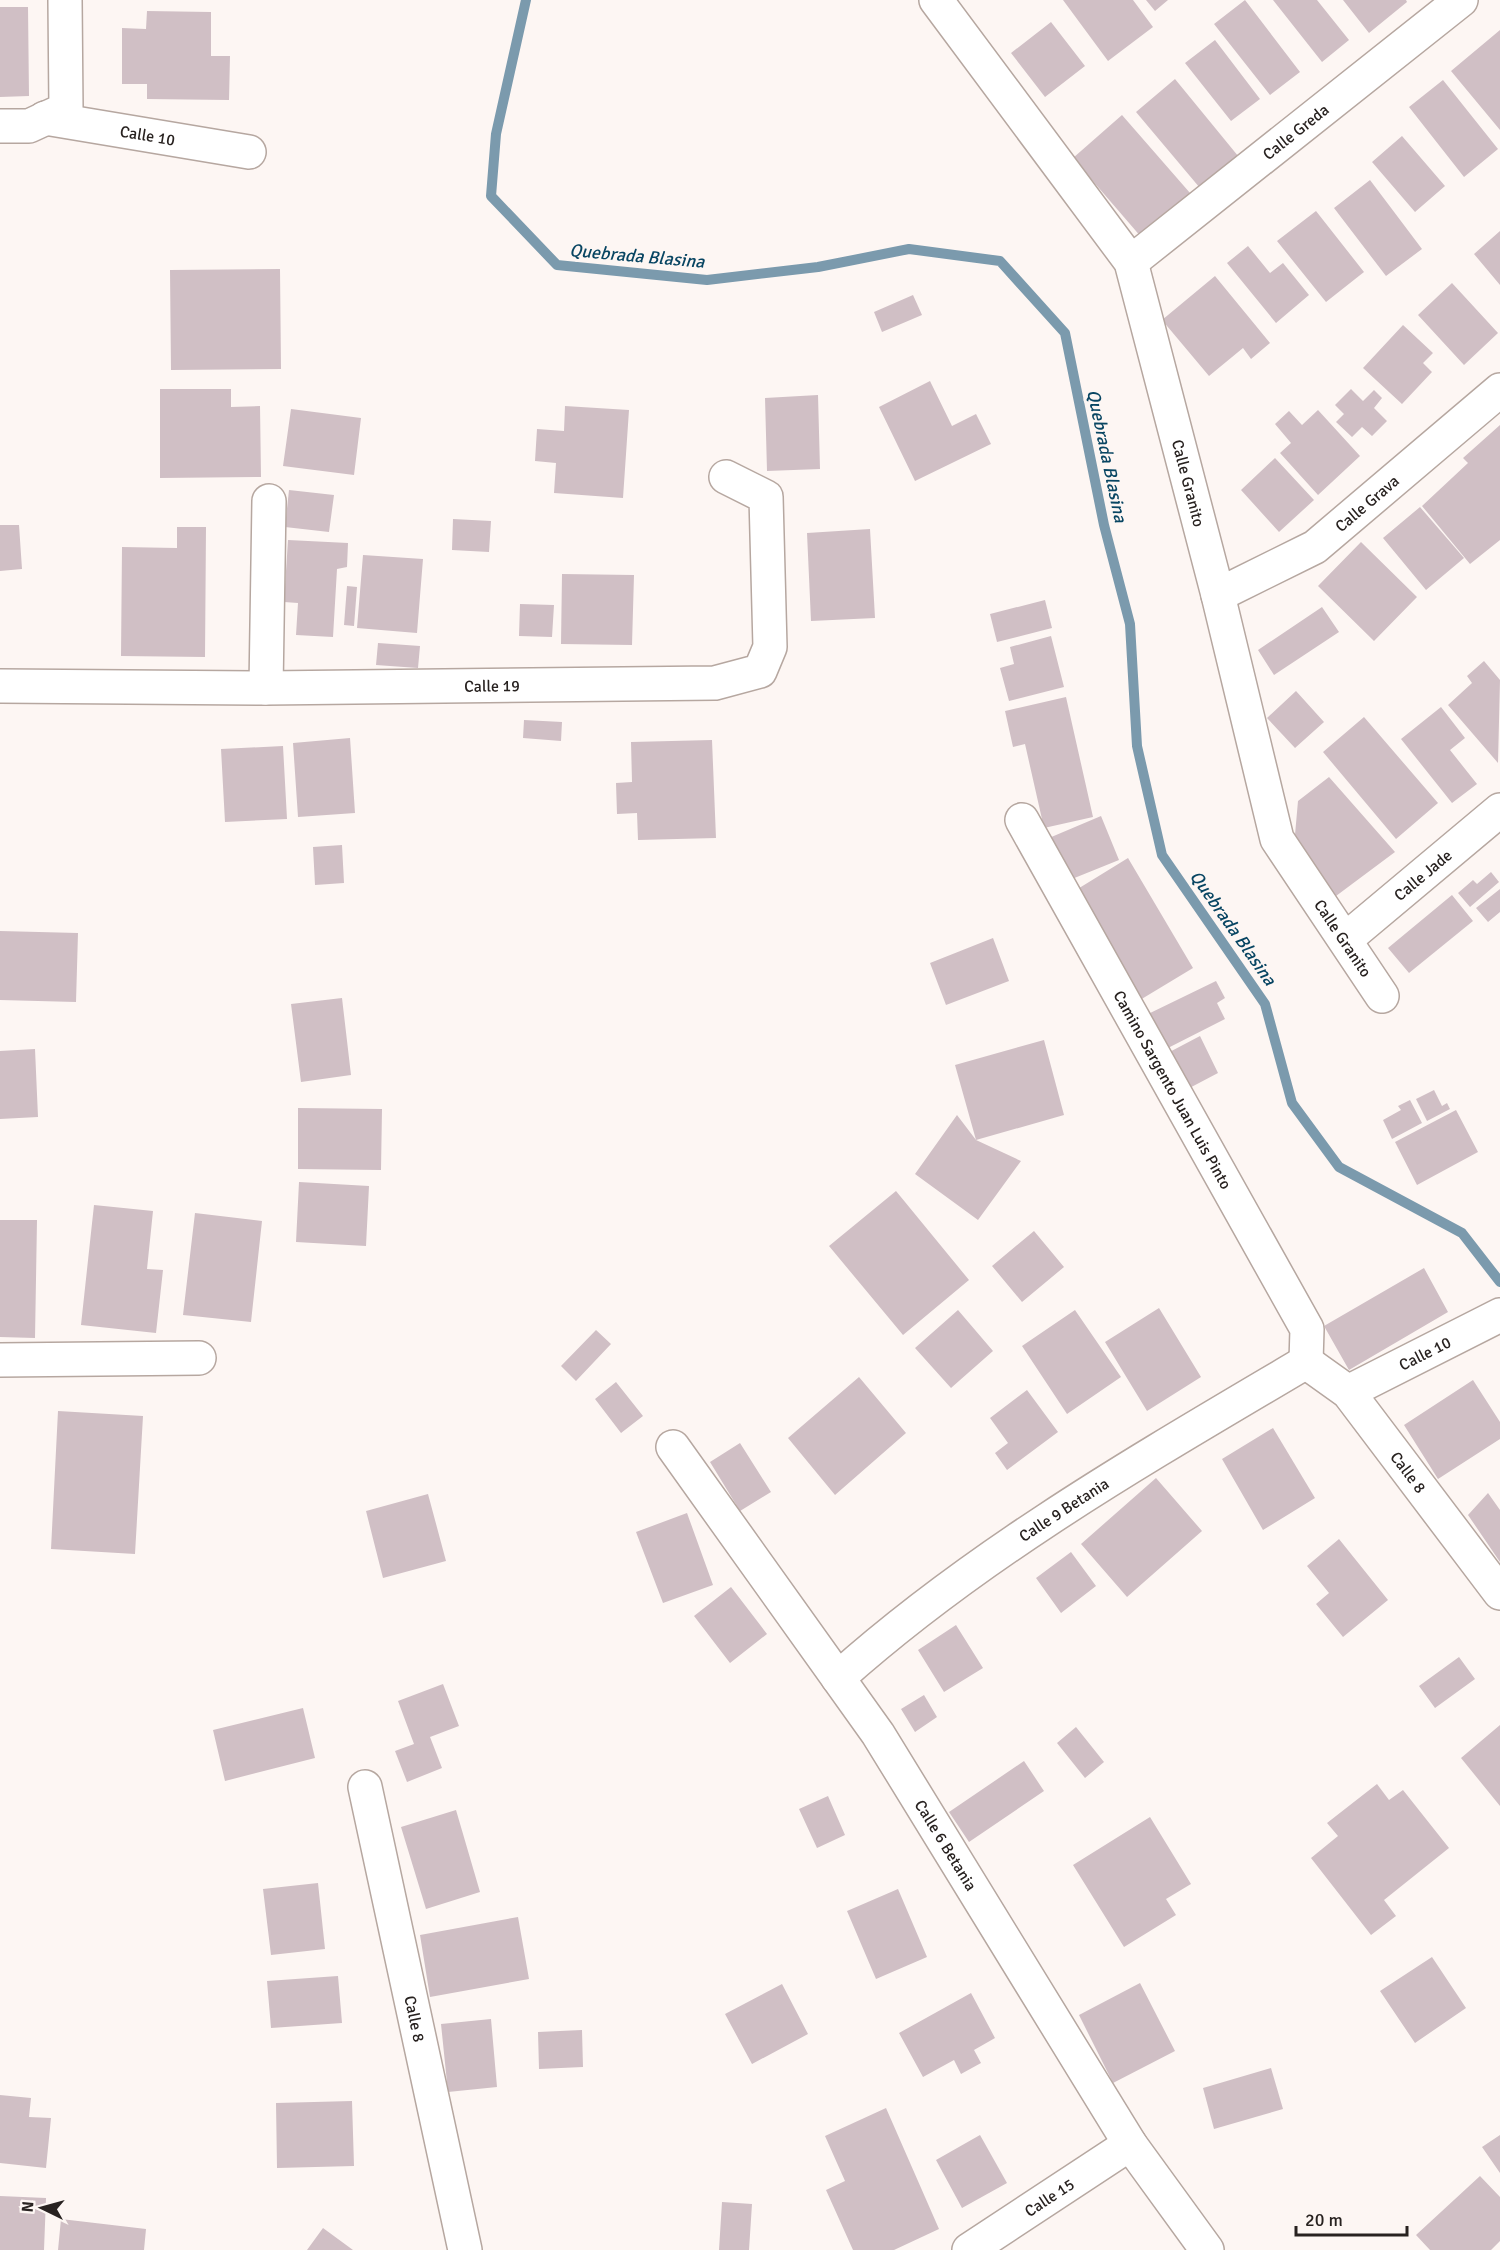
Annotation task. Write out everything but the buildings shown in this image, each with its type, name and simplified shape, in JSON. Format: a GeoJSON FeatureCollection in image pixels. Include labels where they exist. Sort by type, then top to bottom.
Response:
{"type":"FeatureCollection","features":[{"type":"Feature","properties":{"kind":"street","name":"Calle 10"},"geometry":{"type":"LineString","coordinates":[[0,126],[29,126],[66,109],[65,0]]}},
{"type":"Feature","properties":{"kind":"street","name":"Calle Greda"},"geometry":{"type":"LineString","coordinates":[[1131,262],[1461,0]]}},
{"type":"Feature","properties":{"kind":"street","name":"Calle Granito"},"geometry":{"type":"LineString","coordinates":[[946,4],[1131,262],[1218,595],[1277,839],[1382,996]]}},
{"type":"Feature","properties":{"kind":"street","name":"Calle 10"},"geometry":{"type":"LineString","coordinates":[[45,118],[249,152]]}},
{"type":"Feature","properties":{"kind":"street","name":"Calle Grava"},"geometry":{"type":"LineString","coordinates":[[1218,595],[1315,547],[1500,390]]}},
{"type":"Feature","properties":{"kind":"street","name":"Calle 19"},"geometry":{"type":"LineString","coordinates":[[0,686],[266,688],[715,683],[760,671],[770,647],[766,497],[726,477]]}},
{"type":"Feature","properties":{"kind":"street"},"geometry":{"type":"LineString","coordinates":[[266,688],[269,501]]}},
{"type":"Feature","properties":{"kind":"street","name":"Calle Jade"},"geometry":{"type":"LineString","coordinates":[[1346,939],[1500,810]]}},
{"type":"Feature","properties":{"kind":"street","name":"Camino Sargento Juan Luis Pinto"},"geometry":{"type":"LineString","coordinates":[[1022,820],[1307,1329],[1306,1362]]}},
{"type":"Feature","properties":{"kind":"street","name":"Calle 10"},"geometry":{"type":"LineString","coordinates":[[1348,1392],[1500,1315]]}},
{"type":"Feature","properties":{"kind":"street"},"geometry":{"type":"LineString","coordinates":[[0,1360],[199,1358]]}},
{"type":"Feature","properties":{"kind":"street","name":"Calle 8"},"geometry":{"type":"LineString","coordinates":[[1306,1362],[1348,1392],[1500,1593]]}},
{"type":"Feature","properties":{"kind":"street","name":"Calle 9 Betania"},"geometry":{"type":"LineString","coordinates":[[838,1678],[886,1635],[1082,1496],[1306,1362]]}},
{"type":"Feature","properties":{"kind":"street","name":"Calle 6 Betania"},"geometry":{"type":"LineString","coordinates":[[673,1447],[878,1734],[1130,2144],[1207,2250]]}},
{"type":"Feature","properties":{"kind":"street","name":"Calle 8"},"geometry":{"type":"LineString","coordinates":[[364,1787],[465,2250]]}},
{"type":"Feature","properties":{"kind":"street","name":"Calle 15"},"geometry":{"type":"LineString","coordinates":[[969,2250],[1130,2144]]}},
{"type":"Feature","properties":{"kind":"waterway","name":"Quebrada Blasina"},"geometry":{"type":"LineString","coordinates":[[526,0],[496,134],[491,196],[557,265],[707,280],[818,267],[909,249],[1000,261],[1065,333],[1104,525],[1130,624],[1137,746],[1162,855],[1265,1004],[1292,1103],[1339,1167],[1462,1233],[1500,1282]]}}]}
